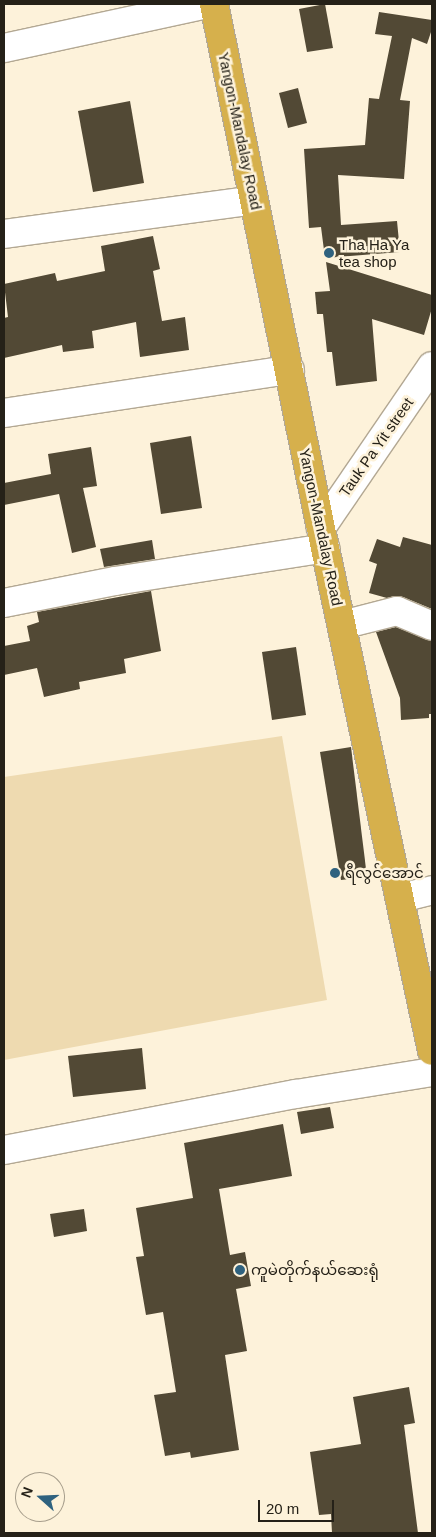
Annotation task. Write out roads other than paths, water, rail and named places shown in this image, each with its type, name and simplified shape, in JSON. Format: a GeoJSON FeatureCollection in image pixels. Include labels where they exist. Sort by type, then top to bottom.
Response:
{"type":"FeatureCollection","features":[{"type":"Feature","properties":{"kind":"highway","name":"Yangon-Mandalay Road"},"geometry":{"type":"LineString","coordinates":[[214,4],[323,538],[432,1050]]}},
{"type":"Feature","properties":{"kind":"street"},"geometry":{"type":"LineString","coordinates":[[4,48],[207,4]]}},
{"type":"Feature","properties":{"kind":"street"},"geometry":{"type":"LineString","coordinates":[[4,234],[254,200]]}},
{"type":"Feature","properties":{"kind":"street","name":"Tauk Pa Yit street"},"geometry":{"type":"LineString","coordinates":[[323,538],[432,366]]}},
{"type":"Feature","properties":{"kind":"street"},"geometry":{"type":"LineString","coordinates":[[4,413],[290,370]]}},
{"type":"Feature","properties":{"kind":"street"},"geometry":{"type":"LineString","coordinates":[[4,603],[115,582],[323,538]]}},
{"type":"Feature","properties":{"kind":"street"},"geometry":{"type":"LineString","coordinates":[[342,625],[397,611],[432,626]]}},
{"type":"Feature","properties":{"kind":"street"},"geometry":{"type":"LineString","coordinates":[[401,898],[432,890]]}},
{"type":"Feature","properties":{"kind":"street"},"geometry":{"type":"LineString","coordinates":[[4,1150],[296,1094],[432,1072]]}},
{"type":"Feature","properties":{"kind":"place","name":"Tha Ha Ya tea shop"},"geometry":{"type":"Point","coordinates":[329,253]}},
{"type":"Feature","properties":{"kind":"place","name":"ရီလွင်အောင်"},"geometry":{"type":"Point","coordinates":[335,873]}},
{"type":"Feature","properties":{"kind":"place","name":"ကူမဲတိုက်နယ်ဆေးရုံ"},"geometry":{"type":"Point","coordinates":[240,1270]}}]}
